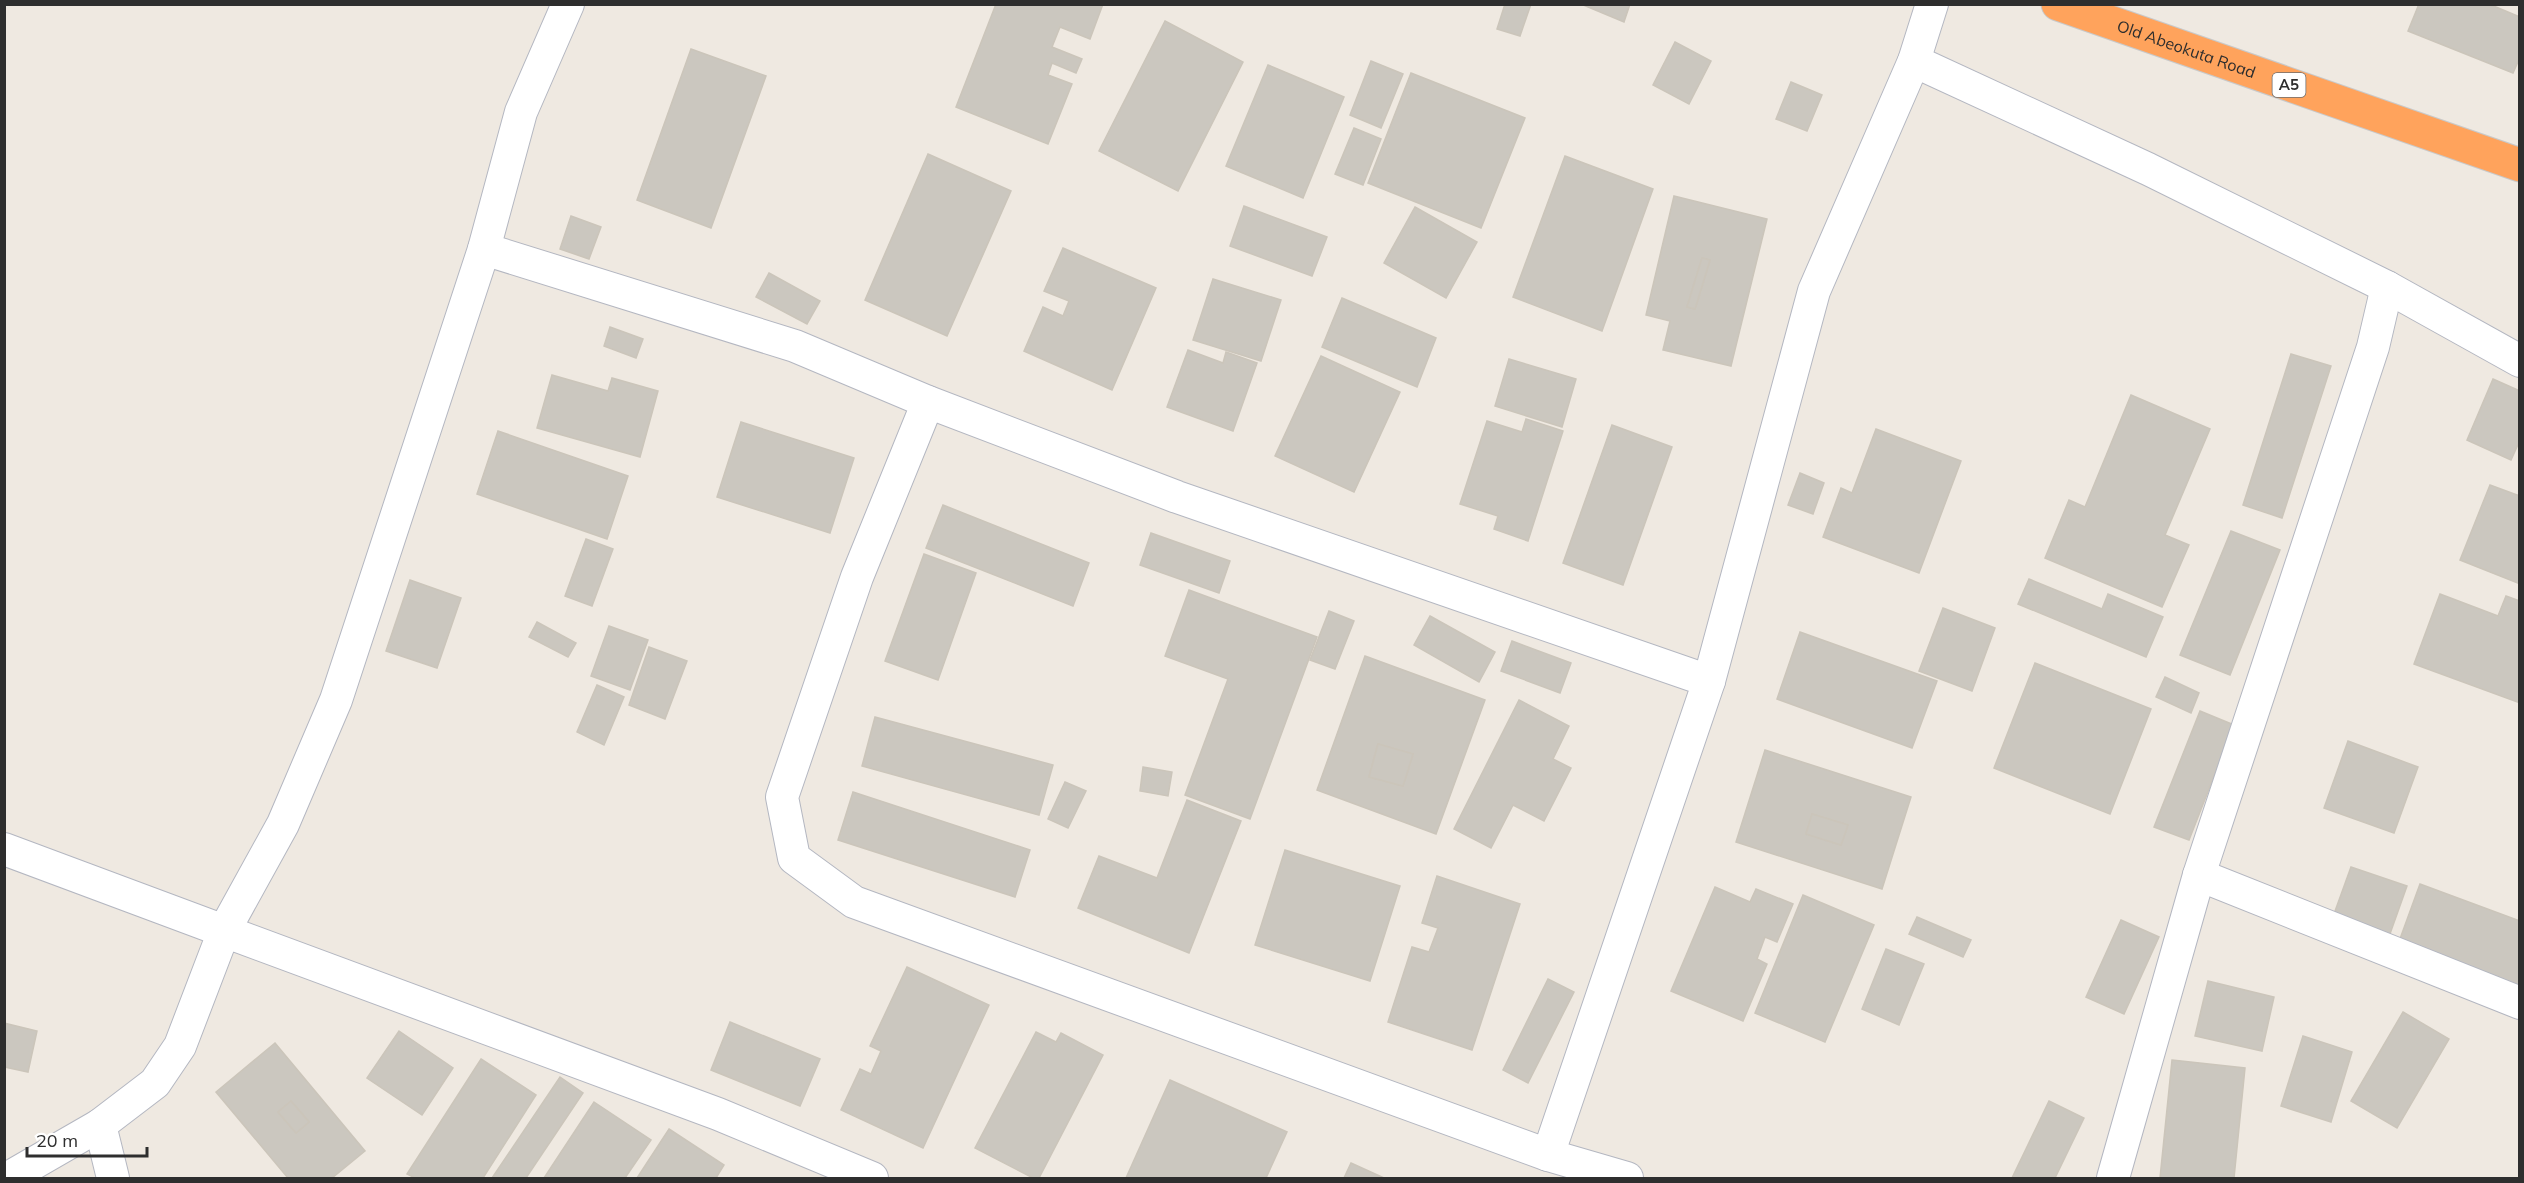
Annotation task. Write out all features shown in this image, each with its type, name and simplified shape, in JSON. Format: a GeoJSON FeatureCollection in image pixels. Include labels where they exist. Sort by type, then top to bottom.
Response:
{"type":"FeatureCollection","features":[{"type":"Feature","properties":{"kind":"highway","name":"Old Abeokuta Road"},"geometry":{"type":"LineString","coordinates":[[2058,4],[2520,165]]}},
{"type":"Feature","properties":{"kind":"street"},"geometry":{"type":"LineString","coordinates":[[8,1179],[100,1125],[155,1083],[180,1046],[224,931],[283,824],[336,700],[484,249],[521,112],[568,4]]}},
{"type":"Feature","properties":{"kind":"street"},"geometry":{"type":"LineString","coordinates":[[1548,1155],[1708,681],[1814,291],[1914,61],[1932,4]]}},
{"type":"Feature","properties":{"kind":"street"},"geometry":{"type":"LineString","coordinates":[[1914,61],[2148,169],[2387,287],[2520,361]]}},
{"type":"Feature","properties":{"kind":"street"},"geometry":{"type":"LineString","coordinates":[[484,249],[795,346],[928,402],[1189,501],[1708,681]]}},
{"type":"Feature","properties":{"kind":"street"},"geometry":{"type":"LineString","coordinates":[[2113,1179],[2199,875],[2373,346],[2387,287]]}},
{"type":"Feature","properties":{"kind":"street"},"geometry":{"type":"LineString","coordinates":[[928,402],[857,577],[782,797],[794,858],[854,902],[1548,1155],[1627,1179]]}},
{"type":"Feature","properties":{"kind":"street"},"geometry":{"type":"LineString","coordinates":[[4,849],[718,1113],[872,1179]]}},
{"type":"Feature","properties":{"kind":"street"},"geometry":{"type":"LineString","coordinates":[[2199,875],[2520,1003]]}},
{"type":"Feature","properties":{"kind":"street"},"geometry":{"type":"LineString","coordinates":[[100,1125],[113,1179]]}},
{"type":"Feature","properties":{"kind":"building"},"geometry":{"type":"Polygon","coordinates":[[[996,4],[1103,4],[1090,39],[1060,27],[1052,47],[1082,59],[1076,73],[1052,63],[1048,75],[1072,84],[1048,144],[956,107],[996,4]]]}},
{"type":"Feature","properties":{"kind":"building"},"geometry":{"type":"Polygon","coordinates":[[[1505,4],[1531,4],[1520,36],[1497,29],[1505,4]]]}},
{"type":"Feature","properties":{"kind":"building"},"geometry":{"type":"Polygon","coordinates":[[[1581,4],[1630,4],[1624,22],[1581,4]]]}},
{"type":"Feature","properties":{"kind":"building"},"geometry":{"type":"Polygon","coordinates":[[[2419,4],[2489,4],[2520,17],[2520,57],[2513,73],[2408,31],[2419,4]]]}},
{"type":"Feature","properties":{"kind":"building"},"geometry":{"type":"Polygon","coordinates":[[[1165,21],[1243,62],[1178,191],[1099,151],[1165,21]]]}},
{"type":"Feature","properties":{"kind":"building"},"geometry":{"type":"Polygon","coordinates":[[[1675,42],[1711,61],[1689,104],[1653,85],[1675,42]]]}},
{"type":"Feature","properties":{"kind":"building"},"geometry":{"type":"Polygon","coordinates":[[[691,49],[766,76],[711,228],[637,200],[691,49]]]}},
{"type":"Feature","properties":{"kind":"building"},"geometry":{"type":"Polygon","coordinates":[[[1371,61],[1403,74],[1381,128],[1350,115],[1371,61]]]}},
{"type":"Feature","properties":{"kind":"building"},"geometry":{"type":"Polygon","coordinates":[[[1268,65],[1344,97],[1303,198],[1226,166],[1268,65]]]}},
{"type":"Feature","properties":{"kind":"building"},"geometry":{"type":"Polygon","coordinates":[[[1411,73],[1525,118],[1481,228],[1368,183],[1411,73]]]}},
{"type":"Feature","properties":{"kind":"building"},"geometry":{"type":"Polygon","coordinates":[[[1791,82],[1822,95],[1807,131],[1776,119],[1791,82]]]}},
{"type":"Feature","properties":{"kind":"building"},"geometry":{"type":"Polygon","coordinates":[[[1354,128],[1381,139],[1363,185],[1335,174],[1354,128]]]}},
{"type":"Feature","properties":{"kind":"building"},"geometry":{"type":"Polygon","coordinates":[[[928,154],[1011,191],[947,336],[865,300],[928,154]]]}},
{"type":"Feature","properties":{"kind":"building"},"geometry":{"type":"Polygon","coordinates":[[[1565,156],[1653,189],[1602,331],[1513,297],[1565,156]]]}},
{"type":"Feature","properties":{"kind":"building"},"geometry":{"type":"Polygon","coordinates":[[[1674,196],[1767,219],[1731,366],[1663,350],[1670,321],[1646,315],[1674,196]],[[1702,258],[1687,307],[1695,309],[1710,260],[1702,258]]]}},
{"type":"Feature","properties":{"kind":"building"},"geometry":{"type":"Polygon","coordinates":[[[1244,206],[1327,237],[1312,276],[1230,246],[1244,206]]]}},
{"type":"Feature","properties":{"kind":"building"},"geometry":{"type":"Polygon","coordinates":[[[1415,207],[1477,242],[1446,298],[1384,263],[1415,207]]]}},
{"type":"Feature","properties":{"kind":"building"},"geometry":{"type":"Polygon","coordinates":[[[571,216],[601,227],[589,259],[560,249],[571,216]]]}},
{"type":"Feature","properties":{"kind":"building"},"geometry":{"type":"Polygon","coordinates":[[[1063,248],[1156,288],[1112,390],[1024,351],[1043,307],[1063,316],[1069,301],[1044,291],[1063,248]]]}},
{"type":"Feature","properties":{"kind":"building"},"geometry":{"type":"Polygon","coordinates":[[[1702,258],[1710,260],[1695,309],[1687,307],[1702,258]]]}},
{"type":"Feature","properties":{"kind":"building"},"geometry":{"type":"Polygon","coordinates":[[[769,273],[820,301],[807,324],[756,297],[769,273]]]}},
{"type":"Feature","properties":{"kind":"building"},"geometry":{"type":"Polygon","coordinates":[[[1213,279],[1281,300],[1261,361],[1193,340],[1213,279]]]}},
{"type":"Feature","properties":{"kind":"building"},"geometry":{"type":"Polygon","coordinates":[[[1342,298],[1436,338],[1417,387],[1322,347],[1342,298]]]}},
{"type":"Feature","properties":{"kind":"building"},"geometry":{"type":"Polygon","coordinates":[[[610,327],[643,339],[636,358],[604,346],[610,327]]]}},
{"type":"Feature","properties":{"kind":"building"},"geometry":{"type":"Polygon","coordinates":[[[1188,350],[1223,363],[1226,352],[1257,363],[1233,431],[1167,407],[1188,350]]]}},
{"type":"Feature","properties":{"kind":"building"},"geometry":{"type":"Polygon","coordinates":[[[2291,354],[2331,366],[2282,518],[2243,505],[2291,354]]]}},
{"type":"Feature","properties":{"kind":"building"},"geometry":{"type":"Polygon","coordinates":[[[1321,356],[1400,392],[1354,492],[1275,456],[1321,356]]]}},
{"type":"Feature","properties":{"kind":"building"},"geometry":{"type":"Polygon","coordinates":[[[1509,359],[1576,379],[1562,427],[1495,406],[1509,359]]]}},
{"type":"Feature","properties":{"kind":"building"},"geometry":{"type":"Polygon","coordinates":[[[552,375],[608,391],[612,378],[658,391],[640,457],[537,428],[552,375]]]}},
{"type":"Feature","properties":{"kind":"building"},"geometry":{"type":"Polygon","coordinates":[[[2493,379],[2520,391],[2520,440],[2511,460],[2467,440],[2493,379]]]}},
{"type":"Feature","properties":{"kind":"building"},"geometry":{"type":"Polygon","coordinates":[[[2131,395],[2210,429],[2165,535],[2189,545],[2162,607],[2045,558],[2069,500],[2085,507],[2131,395]]]}},
{"type":"Feature","properties":{"kind":"building"},"geometry":{"type":"Polygon","coordinates":[[[1526,419],[1563,431],[1528,541],[1494,529],[1498,516],[1460,504],[1487,421],[1522,432],[1526,419]]]}},
{"type":"Feature","properties":{"kind":"building"},"geometry":{"type":"Polygon","coordinates":[[[741,422],[854,458],[830,533],[717,497],[741,422]]]}},
{"type":"Feature","properties":{"kind":"building"},"geometry":{"type":"Polygon","coordinates":[[[1612,425],[1672,447],[1623,585],[1563,563],[1612,425]]]}},
{"type":"Feature","properties":{"kind":"building"},"geometry":{"type":"Polygon","coordinates":[[[1876,429],[1961,461],[1919,573],[1823,537],[1841,488],[1852,493],[1876,429]]]}},
{"type":"Feature","properties":{"kind":"building"},"geometry":{"type":"Polygon","coordinates":[[[498,431],[628,476],[607,539],[477,494],[498,431]]]}},
{"type":"Feature","properties":{"kind":"building"},"geometry":{"type":"Polygon","coordinates":[[[1800,473],[1824,483],[1813,514],[1788,505],[1800,473]]]}},
{"type":"Feature","properties":{"kind":"building"},"geometry":{"type":"Polygon","coordinates":[[[2490,485],[2520,496],[2520,584],[2460,560],[2490,485]]]}},
{"type":"Feature","properties":{"kind":"building"},"geometry":{"type":"Polygon","coordinates":[[[943,505],[1089,563],[1073,606],[926,548],[943,505]]]}},
{"type":"Feature","properties":{"kind":"building"},"geometry":{"type":"Polygon","coordinates":[[[2231,531],[2280,550],[2230,675],[2180,655],[2231,531]]]}},
{"type":"Feature","properties":{"kind":"building"},"geometry":{"type":"Polygon","coordinates":[[[1151,533],[1230,561],[1219,593],[1140,565],[1151,533]]]}},
{"type":"Feature","properties":{"kind":"building"},"geometry":{"type":"Polygon","coordinates":[[[586,539],[613,549],[592,606],[565,596],[586,539]]]}},
{"type":"Feature","properties":{"kind":"building"},"geometry":{"type":"Polygon","coordinates":[[[924,554],[976,573],[938,680],[885,661],[924,554]]]}},
{"type":"Feature","properties":{"kind":"building"},"geometry":{"type":"Polygon","coordinates":[[[2029,579],[2102,609],[2108,594],[2163,617],[2146,657],[2018,604],[2029,579]]]}},
{"type":"Feature","properties":{"kind":"building"},"geometry":{"type":"Polygon","coordinates":[[[410,580],[461,598],[437,668],[386,651],[410,580]]]}},
{"type":"Feature","properties":{"kind":"building"},"geometry":{"type":"Polygon","coordinates":[[[1189,590],[1317,637],[1250,819],[1185,795],[1228,679],[1165,656],[1189,590]]]}},
{"type":"Feature","properties":{"kind":"building"},"geometry":{"type":"Polygon","coordinates":[[[2440,594],[2498,616],[2506,596],[2520,601],[2520,703],[2414,664],[2440,594]]]}},
{"type":"Feature","properties":{"kind":"building"},"geometry":{"type":"Polygon","coordinates":[[[1943,608],[1995,628],[1972,691],[1919,671],[1943,608]]]}},
{"type":"Feature","properties":{"kind":"building"},"geometry":{"type":"Polygon","coordinates":[[[1329,611],[1354,621],[1335,669],[1310,660],[1329,611]]]}},
{"type":"Feature","properties":{"kind":"building"},"geometry":{"type":"Polygon","coordinates":[[[1430,616],[1495,652],[1479,682],[1414,645],[1430,616]]]}},
{"type":"Feature","properties":{"kind":"building"},"geometry":{"type":"Polygon","coordinates":[[[537,622],[576,643],[568,657],[529,637],[537,622]]]}},
{"type":"Feature","properties":{"kind":"building"},"geometry":{"type":"Polygon","coordinates":[[[609,626],[648,640],[630,690],[591,676],[609,626]]]}},
{"type":"Feature","properties":{"kind":"building"},"geometry":{"type":"Polygon","coordinates":[[[1800,632],[1937,681],[1912,748],[1777,699],[1800,632]]]}},
{"type":"Feature","properties":{"kind":"building"},"geometry":{"type":"Polygon","coordinates":[[[1512,641],[1571,663],[1560,693],[1501,671],[1512,641]]]}},
{"type":"Feature","properties":{"kind":"building"},"geometry":{"type":"Polygon","coordinates":[[[649,647],[687,661],[665,719],[629,705],[649,647]]]}},
{"type":"Feature","properties":{"kind":"building"},"geometry":{"type":"Polygon","coordinates":[[[1365,656],[1485,700],[1436,834],[1317,790],[1365,656]],[[1378,744],[1369,777],[1403,786],[1413,754],[1378,744]]]}},
{"type":"Feature","properties":{"kind":"building"},"geometry":{"type":"Polygon","coordinates":[[[2035,663],[2151,709],[2110,814],[1994,768],[2035,663]]]}},
{"type":"Feature","properties":{"kind":"building"},"geometry":{"type":"Polygon","coordinates":[[[2165,677],[2199,693],[2191,713],[2156,697],[2165,677]]]}},
{"type":"Feature","properties":{"kind":"building"},"geometry":{"type":"Polygon","coordinates":[[[597,685],[624,697],[604,745],[577,732],[597,685]]]}},
{"type":"Feature","properties":{"kind":"building"},"geometry":{"type":"Polygon","coordinates":[[[1519,700],[1569,726],[1553,759],[1571,768],[1544,821],[1513,805],[1491,848],[1454,829],[1519,700]]]}},
{"type":"Feature","properties":{"kind":"building"},"geometry":{"type":"Polygon","coordinates":[[[2200,711],[2234,725],[2189,840],[2154,827],[2200,711]]]}},
{"type":"Feature","properties":{"kind":"building"},"geometry":{"type":"Polygon","coordinates":[[[875,717],[1053,765],[1039,815],[862,766],[875,717]]]}},
{"type":"Feature","properties":{"kind":"building"},"geometry":{"type":"Polygon","coordinates":[[[2348,741],[2418,767],[2394,833],[2324,808],[2348,741]]]}},
{"type":"Feature","properties":{"kind":"building"},"geometry":{"type":"Polygon","coordinates":[[[1378,744],[1413,754],[1403,786],[1369,777],[1378,744]]]}},
{"type":"Feature","properties":{"kind":"building"},"geometry":{"type":"Polygon","coordinates":[[[1765,750],[1911,797],[1882,889],[1736,842],[1765,750]],[[1812,814],[1806,834],[1841,845],[1848,825],[1812,814]]]}},
{"type":"Feature","properties":{"kind":"building"},"geometry":{"type":"Polygon","coordinates":[[[1143,767],[1172,772],[1168,796],[1140,791],[1143,767]]]}},
{"type":"Feature","properties":{"kind":"building"},"geometry":{"type":"Polygon","coordinates":[[[1065,782],[1086,791],[1068,828],[1048,819],[1065,782]]]}},
{"type":"Feature","properties":{"kind":"building"},"geometry":{"type":"Polygon","coordinates":[[[853,792],[1030,850],[1015,897],[838,840],[853,792]]]}},
{"type":"Feature","properties":{"kind":"building"},"geometry":{"type":"Polygon","coordinates":[[[1187,800],[1241,821],[1189,953],[1078,908],[1099,856],[1157,878],[1187,800]]]}},
{"type":"Feature","properties":{"kind":"building"},"geometry":{"type":"Polygon","coordinates":[[[1812,814],[1848,825],[1841,845],[1806,834],[1812,814]]]}},
{"type":"Feature","properties":{"kind":"building"},"geometry":{"type":"Polygon","coordinates":[[[1285,850],[1400,886],[1370,981],[1255,945],[1285,850]]]}},
{"type":"Feature","properties":{"kind":"building"},"geometry":{"type":"Polygon","coordinates":[[[2351,867],[2407,886],[2386,945],[2330,925],[2351,867]]]}},
{"type":"Feature","properties":{"kind":"building"},"geometry":{"type":"Polygon","coordinates":[[[1437,876],[1520,904],[1472,1050],[1388,1022],[1412,947],[1429,952],[1438,928],[1422,923],[1437,876]]]}},
{"type":"Feature","properties":{"kind":"building"},"geometry":{"type":"Polygon","coordinates":[[[2420,884],[2520,921],[2520,993],[2397,947],[2420,884]]]}},
{"type":"Feature","properties":{"kind":"building"},"geometry":{"type":"Polygon","coordinates":[[[1715,887],[1750,902],[1756,889],[1793,904],[1777,942],[1765,937],[1757,959],[1767,964],[1743,1021],[1671,991],[1715,887]]]}},
{"type":"Feature","properties":{"kind":"building"},"geometry":{"type":"Polygon","coordinates":[[[1803,895],[1874,925],[1825,1042],[1755,1013],[1803,895]]]}},
{"type":"Feature","properties":{"kind":"building"},"geometry":{"type":"Polygon","coordinates":[[[1917,917],[1971,940],[1963,957],[1909,934],[1917,917]]]}},
{"type":"Feature","properties":{"kind":"building"},"geometry":{"type":"Polygon","coordinates":[[[2121,920],[2159,937],[2124,1014],[2086,997],[2121,920]]]}},
{"type":"Feature","properties":{"kind":"building"},"geometry":{"type":"Polygon","coordinates":[[[1886,949],[1924,964],[1899,1025],[1862,1009],[1886,949]]]}},
{"type":"Feature","properties":{"kind":"building"},"geometry":{"type":"Polygon","coordinates":[[[907,967],[989,1005],[923,1148],[841,1110],[860,1069],[871,1074],[881,1051],[870,1046],[907,967]]]}},
{"type":"Feature","properties":{"kind":"building"},"geometry":{"type":"Polygon","coordinates":[[[1548,979],[1574,992],[1528,1083],[1503,1070],[1548,979]]]}},
{"type":"Feature","properties":{"kind":"building"},"geometry":{"type":"Polygon","coordinates":[[[2208,981],[2274,997],[2262,1051],[2195,1036],[2208,981]]]}},
{"type":"Feature","properties":{"kind":"building"},"geometry":{"type":"Polygon","coordinates":[[[2403,1012],[2449,1039],[2397,1128],[2351,1101],[2403,1012]]]}},
{"type":"Feature","properties":{"kind":"building"},"geometry":{"type":"Polygon","coordinates":[[[730,1022],[820,1059],[800,1106],[711,1070],[730,1022]]]}},
{"type":"Feature","properties":{"kind":"building"},"geometry":{"type":"Polygon","coordinates":[[[4,1023],[37,1031],[28,1072],[4,1067],[4,1023]]]}},
{"type":"Feature","properties":{"kind":"building"},"geometry":{"type":"Polygon","coordinates":[[[399,1031],[453,1068],[422,1115],[367,1078],[399,1031]]]}},
{"type":"Feature","properties":{"kind":"building"},"geometry":{"type":"Polygon","coordinates":[[[1036,1032],[1056,1042],[1061,1033],[1103,1055],[1039,1178],[1033,1178],[975,1148],[1036,1032]]]}},
{"type":"Feature","properties":{"kind":"building"},"geometry":{"type":"Polygon","coordinates":[[[2303,1036],[2352,1052],[2331,1122],[2281,1106],[2303,1036]]]}},
{"type":"Feature","properties":{"kind":"building"},"geometry":{"type":"Polygon","coordinates":[[[275,1043],[365,1151],[332,1178],[288,1178],[216,1092],[275,1043]],[[291,1101],[278,1112],[296,1133],[309,1122],[291,1101]]]}},
{"type":"Feature","properties":{"kind":"building"},"geometry":{"type":"Polygon","coordinates":[[[481,1059],[536,1095],[483,1178],[415,1178],[407,1174],[481,1059]]]}},
{"type":"Feature","properties":{"kind":"building"},"geometry":{"type":"Polygon","coordinates":[[[2172,1060],[2245,1068],[2234,1178],[2160,1178],[2172,1060]]]}},
{"type":"Feature","properties":{"kind":"building"},"geometry":{"type":"Polygon","coordinates":[[[560,1077],[583,1093],[526,1178],[492,1178],[560,1077]]]}},
{"type":"Feature","properties":{"kind":"building"},"geometry":{"type":"Polygon","coordinates":[[[1170,1080],[1287,1132],[1266,1178],[1126,1178],[1170,1080]]]}},
{"type":"Feature","properties":{"kind":"building"},"geometry":{"type":"Polygon","coordinates":[[[291,1101],[309,1122],[296,1133],[278,1112],[291,1101]]]}},
{"type":"Feature","properties":{"kind":"building"},"geometry":{"type":"Polygon","coordinates":[[[2049,1101],[2084,1118],[2055,1178],[2012,1178],[2049,1101]]]}},
{"type":"Feature","properties":{"kind":"building"},"geometry":{"type":"Polygon","coordinates":[[[594,1102],[651,1140],[625,1178],[544,1178],[594,1102]]]}},
{"type":"Feature","properties":{"kind":"building"},"geometry":{"type":"Polygon","coordinates":[[[669,1129],[724,1165],[716,1178],[637,1178],[669,1129]]]}},
{"type":"Feature","properties":{"kind":"building"},"geometry":{"type":"Polygon","coordinates":[[[1351,1163],[1384,1178],[1344,1178],[1351,1163]]]}}]}
